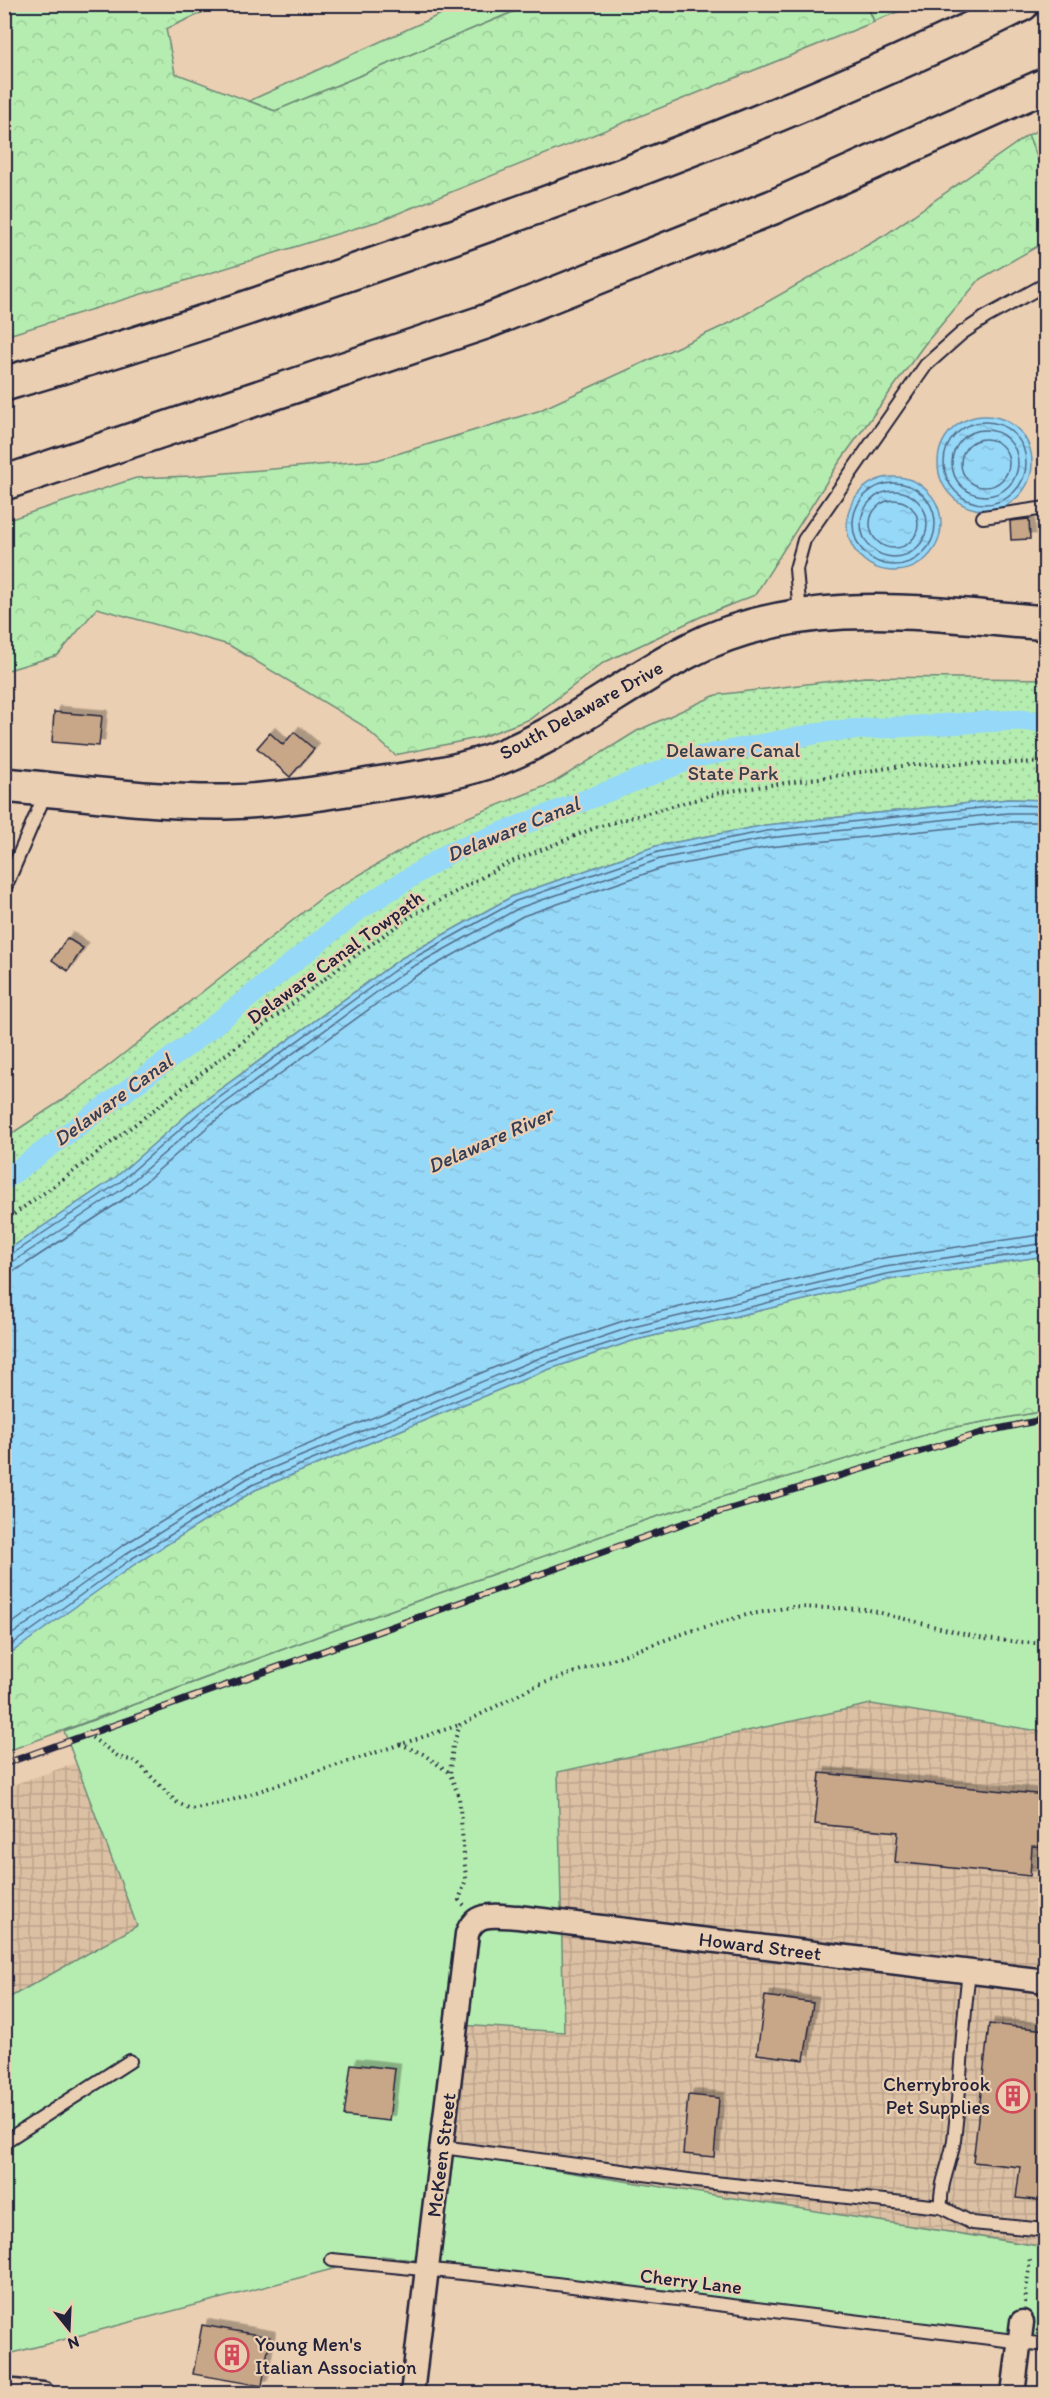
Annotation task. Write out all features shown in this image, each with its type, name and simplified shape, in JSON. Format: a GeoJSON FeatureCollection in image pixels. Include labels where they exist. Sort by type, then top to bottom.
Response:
{"type":"FeatureCollection","features":[{"type":"Feature","properties":{"kind":"highway"},"geometry":{"type":"LineString","coordinates":[[4,384],[284,297],[609,181],[799,107],[1022,4]]}},
{"type":"Feature","properties":{"kind":"highway"},"geometry":{"type":"LineString","coordinates":[[4,483],[485,322],[773,207],[1046,86]]}},
{"type":"Feature","properties":{"kind":"highway","name":"South Delaware Drive"},"geometry":{"type":"LineString","coordinates":[[4,785],[229,802],[295,797],[460,770],[521,748],[697,646],[744,627],[800,616],[871,611],[1046,623]]}},
{"type":"Feature","properties":{"kind":"street","name":"Howard Street"},"geometry":{"type":"LineString","coordinates":[[476,1919],[493,1916],[518,1917],[1046,1981]]}},
{"type":"Feature","properties":{"kind":"street","name":"McKeen Street"},"geometry":{"type":"LineString","coordinates":[[412,2394],[467,1934],[471,1922],[476,1919]]}},
{"type":"Feature","properties":{"kind":"street"},"geometry":{"type":"LineString","coordinates":[[1013,2394],[1021,2332]]}},
{"type":"Feature","properties":{"kind":"street"},"geometry":{"type":"LineString","coordinates":[[4,2390],[43,2394]]}},
{"type":"Feature","properties":{"kind":"lane"},"geometry":{"type":"LineString","coordinates":[[800,616],[796,569],[804,540],[926,366],[970,328],[1046,284]]}},
{"type":"Feature","properties":{"kind":"lane"},"geometry":{"type":"LineString","coordinates":[[983,517],[1046,508]]}},
{"type":"Feature","properties":{"kind":"lane"},"geometry":{"type":"LineString","coordinates":[[4,890],[47,789]]}},
{"type":"Feature","properties":{"kind":"lane"},"geometry":{"type":"LineString","coordinates":[[941,2207],[940,2196],[951,2162],[962,2079],[964,2015],[969,1971]]}},
{"type":"Feature","properties":{"kind":"lane"},"geometry":{"type":"LineString","coordinates":[[4,2142],[130,2061]]}},
{"type":"Feature","properties":{"kind":"lane"},"geometry":{"type":"LineString","coordinates":[[442,2147],[696,2181],[941,2207],[972,2223],[1046,2230]]}},
{"type":"Feature","properties":{"kind":"lane","name":"Cherry Lane"},"geometry":{"type":"LineString","coordinates":[[332,2260],[1021,2332],[1046,2345]]}},
{"type":"Feature","properties":{"kind":"path","name":"Delaware Canal Towpath"},"geometry":{"type":"LineString","coordinates":[[4,1221],[62,1181],[408,918],[504,865],[597,827],[723,792],[909,765],[1046,762]]}},
{"type":"Feature","properties":{"kind":"path"},"geometry":{"type":"LineString","coordinates":[[87,1734],[119,1757],[137,1762],[176,1803],[190,1809],[229,1801],[399,1743],[460,1725],[533,1687],[707,1626],[746,1615],[791,1607],[865,1609],[984,1639],[1046,1644]]}},
{"type":"Feature","properties":{"kind":"path"},"geometry":{"type":"LineString","coordinates":[[460,1725],[453,1745],[450,1774],[459,1797],[466,1879],[459,1900],[476,1919]]}},
{"type":"Feature","properties":{"kind":"path"},"geometry":{"type":"LineString","coordinates":[[399,1743],[423,1754],[450,1774]]}},
{"type":"Feature","properties":{"kind":"path"},"geometry":{"type":"LineString","coordinates":[[1021,2332],[1030,2258]]}},
{"type":"Feature","properties":{"kind":"shaded area"},"geometry":{"type":"Polygon","coordinates":[[[872,1704],[1045,1732],[1045,2247],[445,2153],[460,2025],[564,2031],[558,1772],[872,1704]]]}},
{"type":"Feature","properties":{"kind":"shaded area"},"geometry":{"type":"Polygon","coordinates":[[[76,1763],[137,1927],[5,2000],[4,1788],[76,1763]]]}},
{"type":"Feature","properties":{"kind":"green space"},"geometry":{"type":"Polygon","coordinates":[[[5,4],[219,5],[166,29],[175,73],[275,111],[530,5],[867,5],[874,22],[379,221],[5,336],[5,4]]]}},
{"type":"Feature","properties":{"kind":"green space"},"geometry":{"type":"Polygon","coordinates":[[[461,5],[530,5],[275,111],[249,101],[461,5]]]}},
{"type":"Feature","properties":{"kind":"green space"},"geometry":{"type":"Polygon","coordinates":[[[867,5],[916,5],[874,21],[867,5]]]}},
{"type":"Feature","properties":{"kind":"green space"},"geometry":{"type":"Polygon","coordinates":[[[1045,127],[1045,176],[1028,135],[1045,127]]]}},
{"type":"Feature","properties":{"kind":"green space"},"geometry":{"type":"Polygon","coordinates":[[[1028,135],[1045,176],[1045,242],[980,279],[924,345],[838,464],[755,595],[700,617],[603,663],[530,719],[482,737],[395,755],[362,725],[229,645],[97,608],[58,655],[5,671],[5,521],[136,478],[192,476],[377,460],[538,411],[732,322],[885,235],[1028,135]]]}},
{"type":"Feature","properties":{"kind":"green space","name":"Delaware Canal State Park"},"geometry":{"type":"Polygon","coordinates":[[[865,677],[1045,679],[1045,800],[1008,799],[766,825],[656,846],[513,896],[400,959],[197,1106],[116,1177],[5,1252],[5,1138],[79,1089],[325,895],[436,830],[553,783],[637,731],[716,695],[865,677]]]}},
{"type":"Feature","properties":{"kind":"green space"},"geometry":{"type":"Polygon","coordinates":[[[1045,1256],[1045,1411],[944,1429],[649,1519],[343,1627],[5,1752],[4,1657],[135,1564],[255,1490],[547,1370],[632,1341],[888,1280],[1045,1256]]]}},
{"type":"Feature","properties":{"kind":"green space"},"geometry":{"type":"Polygon","coordinates":[[[1045,1411],[1045,1732],[871,1704],[558,1772],[564,2032],[460,2025],[445,2153],[1045,2247],[1045,2339],[382,2256],[5,2355],[5,2000],[137,1926],[64,1731],[343,1627],[649,1519],[944,1429],[1045,1411]]]}},
{"type":"Feature","properties":{"kind":"water"},"geometry":{"type":"Polygon","coordinates":[[[985,416],[1003,420],[1018,430],[1028,445],[1032,463],[1028,481],[1018,496],[1003,506],[985,510],[967,506],[952,496],[942,481],[938,463],[942,445],[952,430],[967,420],[985,416]]]}},
{"type":"Feature","properties":{"kind":"water"},"geometry":{"type":"Polygon","coordinates":[[[894,477],[912,481],[927,491],[937,506],[941,524],[937,542],[927,557],[912,567],[894,571],[876,567],[861,557],[851,542],[847,524],[851,506],[861,491],[876,481],[894,477]]]}},
{"type":"Feature","properties":{"kind":"water","name":"Delaware River"},"geometry":{"type":"Polygon","coordinates":[[[1008,799],[1045,800],[1045,1256],[888,1280],[632,1341],[547,1370],[255,1490],[135,1564],[5,1657],[5,1252],[116,1177],[197,1106],[400,959],[513,896],[656,846],[766,825],[1008,799]]]}},
{"type":"Feature","properties":{"kind":"building"},"geometry":{"type":"Polygon","coordinates":[[[1029,519],[1030,539],[1011,540],[1010,521],[1029,519]]]}},
{"type":"Feature","properties":{"kind":"building"},"geometry":{"type":"Polygon","coordinates":[[[54,712],[102,716],[99,746],[52,742],[54,712]]]}},
{"type":"Feature","properties":{"kind":"building"},"geometry":{"type":"Polygon","coordinates":[[[294,732],[314,749],[290,777],[257,748],[270,733],[283,745],[294,732]]]}},
{"type":"Feature","properties":{"kind":"building"},"geometry":{"type":"Polygon","coordinates":[[[67,938],[83,948],[68,971],[52,960],[67,938]]]}},
{"type":"Feature","properties":{"kind":"building"},"geometry":{"type":"Polygon","coordinates":[[[820,1773],[1046,1795],[1046,1847],[1032,1846],[1030,1876],[895,1862],[898,1832],[815,1824],[820,1773]]]}},
{"type":"Feature","properties":{"kind":"building"},"geometry":{"type":"Polygon","coordinates":[[[765,1996],[813,2003],[804,2060],[757,2054],[765,1996]]]}},
{"type":"Feature","properties":{"kind":"building","name":"Cherrybrook Pet Supplies"},"geometry":{"type":"Polygon","coordinates":[[[989,2024],[1046,2030],[1046,2201],[1016,2198],[1020,2167],[973,2162],[989,2024]]]}},
{"type":"Feature","properties":{"kind":"building"},"geometry":{"type":"Polygon","coordinates":[[[351,2064],[395,2069],[389,2121],[344,2116],[351,2064]]]}},
{"type":"Feature","properties":{"kind":"building"},"geometry":{"type":"Polygon","coordinates":[[[688,2095],[719,2098],[714,2157],[683,2154],[688,2095]]]}},
{"type":"Feature","properties":{"kind":"building","name":"Young Men's Italian Association"},"geometry":{"type":"Polygon","coordinates":[[[202,2325],[270,2337],[262,2386],[193,2374],[202,2325]]]}},
{"type":"Feature","properties":{"kind":"waterway","name":"Delaware Canal"},"geometry":{"type":"LineString","coordinates":[[4,1180],[190,1044],[360,909],[449,853],[697,757],[830,731],[1017,720],[1046,722]]}},
{"type":"Feature","properties":{"kind":"railway"},"geometry":{"type":"LineString","coordinates":[[4,1764],[690,1521],[988,1431],[1046,1419]]}},
{"type":"Feature","properties":{"kind":"place","name":"Cherrybrook Pet Supplies"},"geometry":{"type":"Point","coordinates":[1013,2096]}},
{"type":"Feature","properties":{"kind":"place","name":"Young Men's Italian Association"},"geometry":{"type":"Point","coordinates":[232,2355]}}]}
